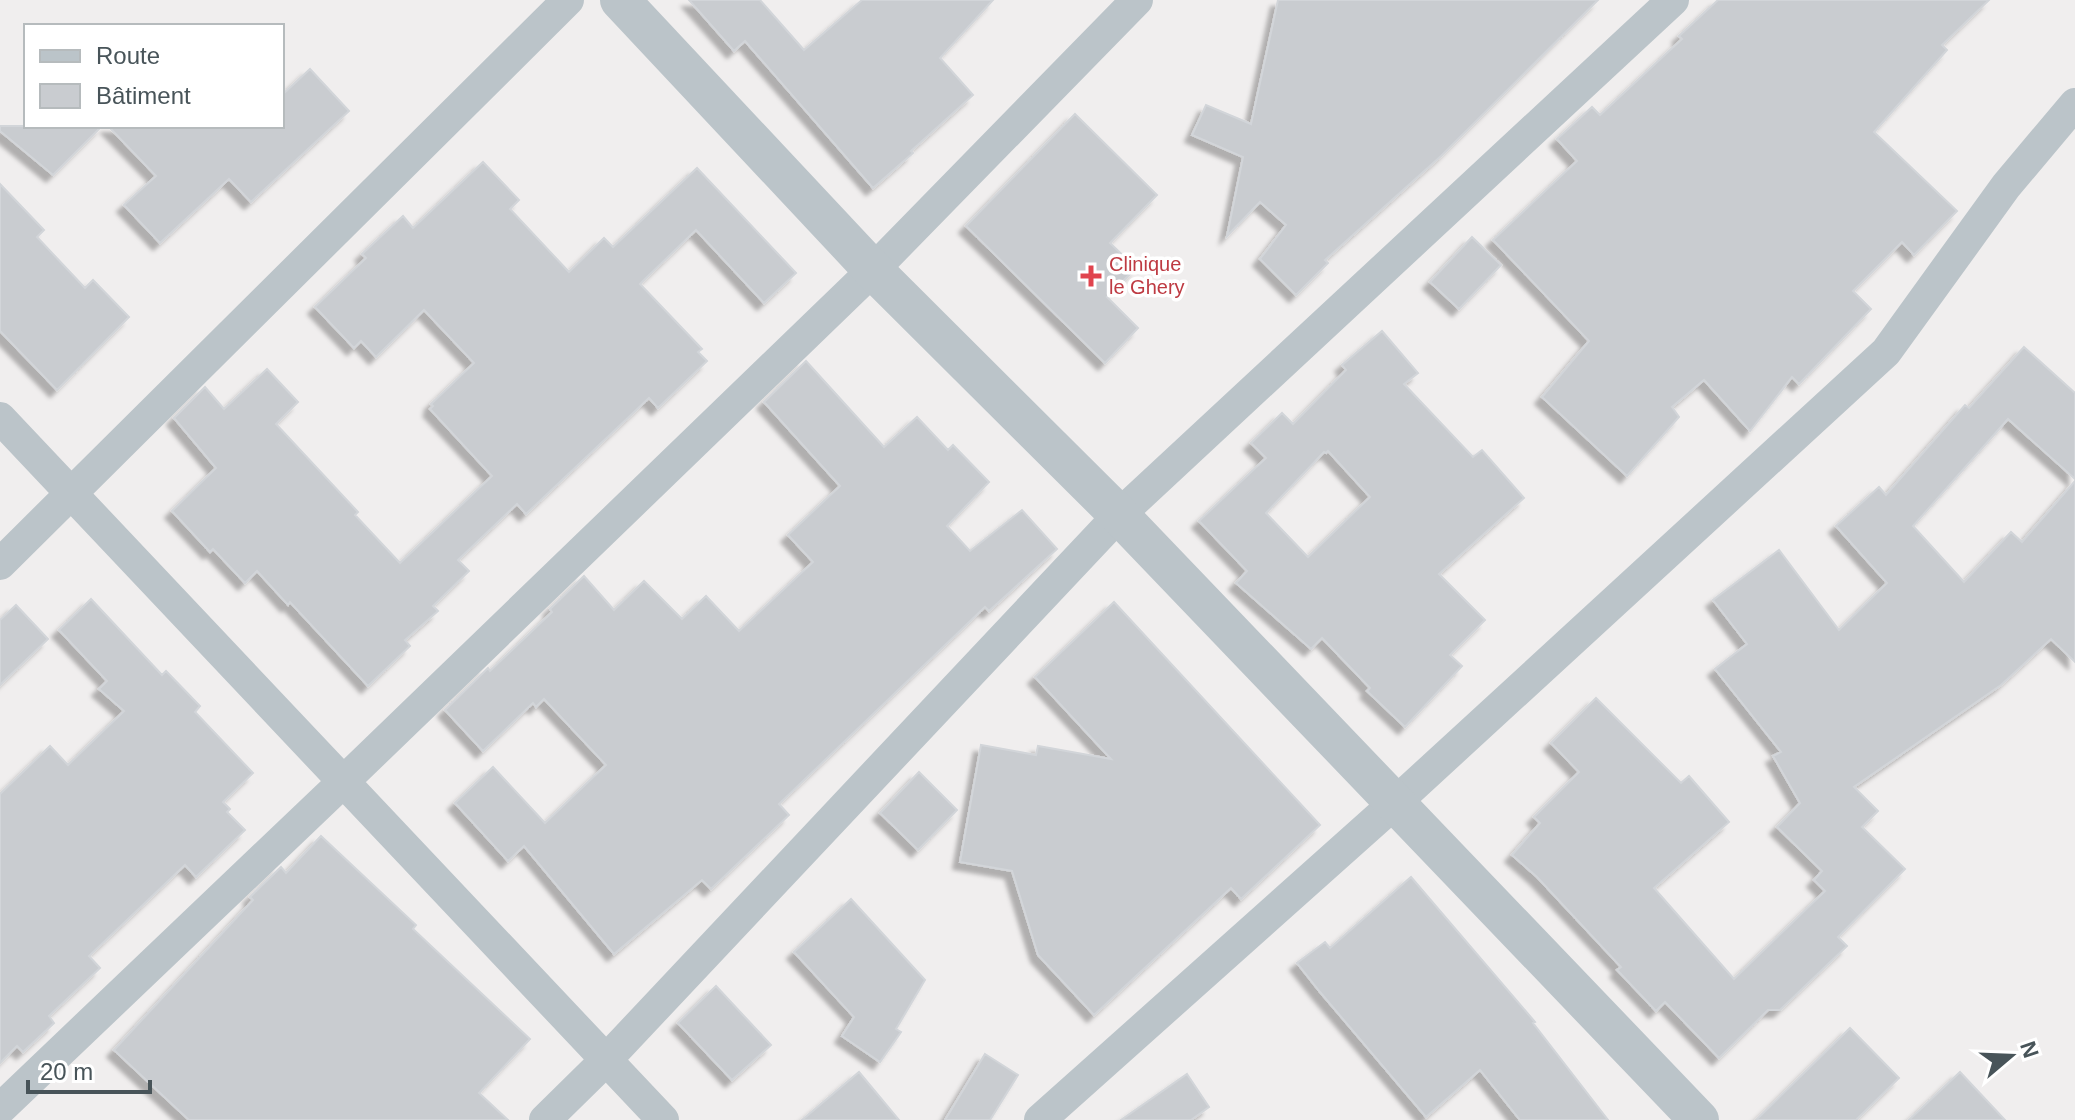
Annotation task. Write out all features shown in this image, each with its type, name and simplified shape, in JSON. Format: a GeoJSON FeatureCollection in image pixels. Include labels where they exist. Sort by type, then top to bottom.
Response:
{"type":"FeatureCollection","features":[{"type":"Feature","properties":{"kind":"street"},"geometry":{"type":"LineString","coordinates":[[0,564],[568,0]]}},
{"type":"Feature","properties":{"kind":"street"},"geometry":{"type":"LineString","coordinates":[[620,0],[873,270],[1119,515],[1699,1120]]}},
{"type":"Feature","properties":{"kind":"street"},"geometry":{"type":"LineString","coordinates":[[0,1109],[873,270],[1137,0]]}},
{"type":"Feature","properties":{"kind":"street"},"geometry":{"type":"LineString","coordinates":[[545,1120],[606,1060],[1119,515],[1673,0]]}},
{"type":"Feature","properties":{"kind":"street"},"geometry":{"type":"LineString","coordinates":[[1040,1120],[1396,802],[1886,352],[2006,186],[2075,104]]}},
{"type":"Feature","properties":{"kind":"street"},"geometry":{"type":"LineString","coordinates":[[0,418],[663,1120]]}},
{"type":"Feature","properties":{"kind":"building"},"geometry":{"type":"Polygon","coordinates":[[[689,0],[760,0],[804,50],[862,0],[993,0],[940,58],[973,95],[873,188],[745,41],[734,51],[689,0]]]}},
{"type":"Feature","properties":{"kind":"building"},"geometry":{"type":"Polygon","coordinates":[[[1278,0],[1598,0],[1441,156],[1325,260],[1328,263],[1296,295],[1260,259],[1286,225],[1260,202],[1227,236],[1243,157],[1192,135],[1206,105],[1251,124],[1278,0]]]}},
{"type":"Feature","properties":{"kind":"building"},"geometry":{"type":"Polygon","coordinates":[[[1718,0],[1989,0],[1942,45],[1947,50],[1874,132],[1957,211],[1914,255],[1902,242],[1853,291],[1871,309],[1799,384],[1792,377],[1750,431],[1704,380],[1672,407],[1679,417],[1627,476],[1542,397],[1589,341],[1493,240],[1577,161],[1557,139],[1592,107],[1600,115],[1682,39],[1679,36],[1718,0]]]}},
{"type":"Feature","properties":{"kind":"building"},"geometry":{"type":"Polygon","coordinates":[[[310,69],[349,111],[251,202],[229,179],[160,243],[124,205],[156,176],[110,128],[284,128],[284,93],[310,69]]]}},
{"type":"Feature","properties":{"kind":"building"},"geometry":{"type":"Polygon","coordinates":[[[1075,114],[1157,195],[1110,243],[1136,268],[1107,297],[1138,328],[1105,363],[966,226],[1075,114]]]}},
{"type":"Feature","properties":{"kind":"building"},"geometry":{"type":"Polygon","coordinates":[[[0,126],[100,128],[53,175],[0,131],[0,126]]]}},
{"type":"Feature","properties":{"kind":"building"},"geometry":{"type":"Polygon","coordinates":[[[483,162],[519,200],[510,209],[569,272],[604,238],[613,247],[697,168],[796,273],[764,303],[696,230],[644,280],[640,284],[702,349],[698,352],[707,361],[658,408],[649,398],[526,514],[517,504],[458,560],[469,571],[433,606],[438,611],[405,640],[410,646],[368,686],[257,571],[245,583],[213,549],[210,552],[172,511],[216,468],[174,418],[205,387],[224,409],[267,369],[298,402],[276,424],[358,512],[355,515],[400,563],[492,476],[430,409],[431,404],[474,363],[424,310],[376,357],[361,341],[354,348],[315,307],[366,258],[362,254],[403,216],[413,228],[483,162]]]}},
{"type":"Feature","properties":{"kind":"building"},"geometry":{"type":"Polygon","coordinates":[[[0,184],[44,230],[37,237],[85,288],[93,280],[129,317],[57,390],[0,331],[0,184]]]}},
{"type":"Feature","properties":{"kind":"building"},"geometry":{"type":"Polygon","coordinates":[[[1472,237],[1501,265],[1459,309],[1430,282],[1472,237]]]}},
{"type":"Feature","properties":{"kind":"building"},"geometry":{"type":"Polygon","coordinates":[[[1382,331],[1418,373],[1404,384],[1473,457],[1482,450],[1524,498],[1439,574],[1485,620],[1450,655],[1462,666],[1405,727],[1367,691],[1370,688],[1322,638],[1311,649],[1236,583],[1247,571],[1199,521],[1266,458],[1251,443],[1282,413],[1293,424],[1346,370],[1342,365],[1382,331]],[[1328,451],[1266,513],[1308,557],[1370,497],[1328,451]]]}},
{"type":"Feature","properties":{"kind":"building"},"geometry":{"type":"Polygon","coordinates":[[[2024,347],[2075,393],[2075,479],[2008,419],[1913,526],[1964,582],[2011,532],[2022,542],[2075,481],[2075,662],[2051,639],[2001,685],[1854,787],[1878,811],[1862,827],[1905,869],[1838,937],[1847,946],[1780,1010],[1768,1010],[1719,1058],[1665,1002],[1656,1011],[1617,970],[1621,967],[1537,877],[1512,855],[1540,823],[1534,817],[1579,772],[1551,743],[1596,698],[1681,783],[1689,776],[1729,822],[1654,888],[1734,979],[1825,891],[1814,880],[1822,871],[1777,827],[1800,803],[1773,756],[1781,752],[1715,669],[1747,644],[1713,600],[1779,550],[1839,630],[1887,583],[1836,526],[1879,487],[1886,495],[1965,405],[1969,408],[2024,347]]]}},
{"type":"Feature","properties":{"kind":"building"},"geometry":{"type":"Polygon","coordinates":[[[806,361],[884,447],[917,417],[948,450],[953,445],[989,482],[947,526],[970,551],[1022,510],[1057,549],[989,611],[985,607],[779,804],[789,815],[711,889],[702,880],[614,954],[524,846],[508,861],[455,803],[493,767],[545,823],[606,765],[544,699],[536,707],[533,703],[483,751],[445,710],[552,612],[550,609],[584,576],[614,610],[644,581],[682,619],[706,596],[739,631],[813,562],[788,535],[840,486],[764,402],[806,361]]]}},
{"type":"Feature","properties":{"kind":"building"},"geometry":{"type":"Polygon","coordinates":[[[91,599],[162,675],[166,671],[200,706],[195,712],[253,773],[223,802],[230,809],[227,812],[245,830],[196,877],[185,865],[89,956],[100,968],[49,1016],[54,1023],[23,1052],[17,1046],[0,1063],[0,794],[50,746],[68,765],[124,711],[99,689],[107,681],[59,630],[91,599]]]}},
{"type":"Feature","properties":{"kind":"building"},"geometry":{"type":"Polygon","coordinates":[[[1114,602],[1320,825],[1241,899],[1231,888],[1094,1015],[1038,955],[1012,871],[960,862],[981,745],[1036,755],[1038,746],[1111,759],[1035,677],[1114,602]]]}},
{"type":"Feature","properties":{"kind":"building"},"geometry":{"type":"Polygon","coordinates":[[[16,605],[48,639],[0,685],[0,620],[16,605]]]}},
{"type":"Feature","properties":{"kind":"building"},"geometry":{"type":"Polygon","coordinates":[[[919,772],[957,810],[918,850],[880,813],[919,772]]]}},
{"type":"Feature","properties":{"kind":"building"},"geometry":{"type":"Polygon","coordinates":[[[321,836],[416,925],[413,929],[530,1039],[479,1093],[508,1120],[189,1120],[114,1050],[253,900],[250,897],[281,867],[286,873],[321,836]]]}},
{"type":"Feature","properties":{"kind":"building"},"geometry":{"type":"Polygon","coordinates":[[[1411,877],[1535,1022],[1608,1120],[1520,1120],[1480,1070],[1426,1117],[1320,992],[1297,963],[1325,942],[1330,948],[1411,877]]]}},
{"type":"Feature","properties":{"kind":"building"},"geometry":{"type":"Polygon","coordinates":[[[851,899],[925,980],[896,1029],[901,1032],[880,1062],[842,1036],[854,1017],[794,952],[851,899]]]}},
{"type":"Feature","properties":{"kind":"building"},"geometry":{"type":"Polygon","coordinates":[[[716,986],[771,1045],[732,1080],[678,1023],[716,986]]]}},
{"type":"Feature","properties":{"kind":"building"},"geometry":{"type":"Polygon","coordinates":[[[1850,1028],[1899,1078],[1856,1120],[1756,1120],[1850,1028]]]}},
{"type":"Feature","properties":{"kind":"building"},"geometry":{"type":"Polygon","coordinates":[[[985,1054],[1018,1075],[990,1120],[945,1120],[985,1054]]]}},
{"type":"Feature","properties":{"kind":"building"},"geometry":{"type":"Polygon","coordinates":[[[859,1072],[899,1120],[802,1120],[859,1072]]]}},
{"type":"Feature","properties":{"kind":"building"},"geometry":{"type":"Polygon","coordinates":[[[1960,1072],[2005,1120],[1909,1120],[1960,1072]]]}},
{"type":"Feature","properties":{"kind":"building"},"geometry":{"type":"Polygon","coordinates":[[[1187,1074],[1209,1107],[1191,1120],[1121,1120],[1187,1074]]]}},
{"type":"Feature","properties":{"kind":"place","name":"Clinique le Ghery"},"geometry":{"type":"Point","coordinates":[1091,276]}}]}
